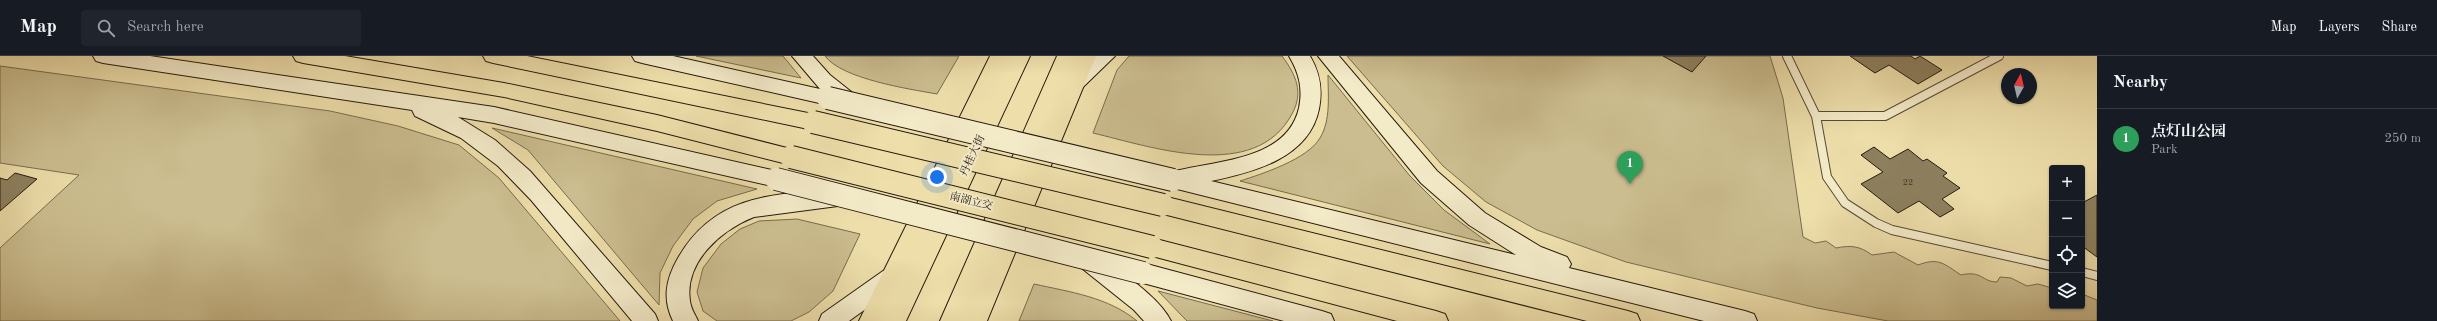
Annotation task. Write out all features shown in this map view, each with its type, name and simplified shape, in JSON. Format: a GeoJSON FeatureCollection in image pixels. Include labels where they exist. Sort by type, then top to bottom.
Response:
{"type":"FeatureCollection","features":[{"type":"Feature","properties":{"kind":"main road","name":"南湖立交"},"geometry":{"type":"LineString","coordinates":[[303,56],[504,90],[658,123],[1152,247],[1436,321]]}},
{"type":"Feature","properties":{"kind":"main road"},"geometry":{"type":"LineString","coordinates":[[493,56],[813,122],[1163,205],[1628,321]]}},
{"type":"Feature","properties":{"kind":"main road"},"geometry":{"type":"LineString","coordinates":[[870,321],[990,66],[1000,56]]}},
{"type":"Feature","properties":{"kind":"main road","name":"丹桂大街"},"geometry":{"type":"LineString","coordinates":[[894,321],[1020,56]]}},
{"type":"Feature","properties":{"kind":"main road"},"geometry":{"type":"LineString","coordinates":[[952,321],[1067,56]]}},
{"type":"Feature","properties":{"kind":"main road"},"geometry":{"type":"LineString","coordinates":[[975,321],[1086,56]]}},
{"type":"Feature","properties":{"kind":"street"},"geometry":{"type":"LineString","coordinates":[[105,56],[373,95],[494,115],[776,179],[1143,273],[1322,321]]}},
{"type":"Feature","properties":{"kind":"street"},"geometry":{"type":"LineString","coordinates":[[642,56],[852,103],[1174,180],[1745,321]]}},
{"type":"Feature","properties":{"kind":"street"},"geometry":{"type":"LineString","coordinates":[[802,56],[823,80],[852,103]]}},
{"type":"Feature","properties":{"kind":"street"},"geometry":{"type":"LineString","coordinates":[[1074,84],[1105,56]]}},
{"type":"Feature","properties":{"kind":"street"},"geometry":{"type":"LineString","coordinates":[[1174,180],[1249,164],[1280,150],[1302,130],[1311,106],[1312,84],[1307,67],[1299,56]]}},
{"type":"Feature","properties":{"kind":"street"},"geometry":{"type":"LineString","coordinates":[[1328,56],[1385,122],[1429,177],[1477,219],[1533,254],[1637,295]]}},
{"type":"Feature","properties":{"kind":"street"},"geometry":{"type":"LineString","coordinates":[[373,95],[434,115],[498,152],[522,174],[646,321]]}},
{"type":"Feature","properties":{"kind":"street"},"geometry":{"type":"LineString","coordinates":[[686,321],[679,312],[677,283],[692,250],[717,223],[744,210],[779,204],[849,198]]}},
{"type":"Feature","properties":{"kind":"street"},"geometry":{"type":"LineString","coordinates":[[1088,259],[1142,303],[1159,321]]}},
{"type":"Feature","properties":{"kind":"street"},"geometry":{"type":"LineString","coordinates":[[832,321],[891,278]]}},
{"type":"Feature","properties":{"kind":"street"},"geometry":{"type":"LineString","coordinates":[[986,295],[987,321]]}},
{"type":"Feature","properties":{"kind":"lane"},"geometry":{"type":"LineString","coordinates":[[1787,56],[1816,116],[1827,177],[1845,203],[1863,215],[1892,230],[2049,265]]}},
{"type":"Feature","properties":{"kind":"lane"},"geometry":{"type":"LineString","coordinates":[[1816,116],[1885,116],[1999,56]]}},
{"type":"Feature","properties":{"kind":"lane"},"geometry":{"type":"LineString","coordinates":[[2085,273],[2097,276]]}},
{"type":"Feature","properties":{"kind":"shaded area"},"geometry":{"type":"Polygon","coordinates":[[[696,56],[783,56],[801,78],[696,56]]]}},
{"type":"Feature","properties":{"kind":"shaded area"},"geometry":{"type":"Polygon","coordinates":[[[825,56],[959,56],[937,94],[894,86],[861,77],[834,64],[825,56]]]}},
{"type":"Feature","properties":{"kind":"shaded area"},"geometry":{"type":"Polygon","coordinates":[[[1129,56],[1282,56],[1291,70],[1297,84],[1298,91],[1296,106],[1292,114],[1275,135],[1254,148],[1228,154],[1201,155],[1172,151],[1144,146],[1093,133],[1117,70],[1129,56]]]}},
{"type":"Feature","properties":{"kind":"shaded area"},"geometry":{"type":"Polygon","coordinates":[[[1347,56],[1770,56],[1783,98],[1803,237],[1815,243],[1826,241],[1836,248],[1859,248],[1872,255],[1894,252],[1918,265],[1931,262],[1941,263],[1961,275],[1973,274],[1997,282],[2000,277],[2011,278],[2027,286],[2038,284],[2049,287],[2049,309],[2085,309],[2085,295],[2097,300],[2097,321],[1888,321],[1817,308],[1626,262],[1537,230],[1486,202],[1443,166],[1347,56]]]}},
{"type":"Feature","properties":{"kind":"shaded area"},"geometry":{"type":"Polygon","coordinates":[[[0,66],[330,111],[398,126],[459,145],[499,178],[620,321],[0,321],[0,248],[79,175],[0,163],[0,66]]]}},
{"type":"Feature","properties":{"kind":"shaded area"},"geometry":{"type":"Polygon","coordinates":[[[1328,75],[1410,176],[1444,210],[1490,244],[1240,181],[1284,165],[1306,153],[1314,146],[1324,131],[1326,123],[1328,107],[1328,75]]]}},
{"type":"Feature","properties":{"kind":"shaded area"},"geometry":{"type":"Polygon","coordinates":[[[492,128],[757,189],[717,201],[693,219],[673,246],[660,273],[659,305],[528,150],[492,128]]]}},
{"type":"Feature","properties":{"kind":"shaded area"},"geometry":{"type":"Polygon","coordinates":[[[797,219],[860,234],[833,291],[809,312],[791,321],[717,321],[703,311],[697,292],[703,268],[721,244],[740,229],[759,221],[797,219]]]}},
{"type":"Feature","properties":{"kind":"shaded area"},"geometry":{"type":"Polygon","coordinates":[[[1034,284],[1088,296],[1114,306],[1137,321],[1019,321],[1034,284]]]}},
{"type":"Feature","properties":{"kind":"shaded area"},"geometry":{"type":"Polygon","coordinates":[[[1158,291],[1273,321],[1187,321],[1158,291]]]}},
{"type":"Feature","properties":{"kind":"building"},"geometry":{"type":"Polygon","coordinates":[[[1663,56],[1706,56],[1692,72],[1663,56]]]}},
{"type":"Feature","properties":{"kind":"building"},"geometry":{"type":"Polygon","coordinates":[[[1850,56],[1911,56],[1915,59],[1920,56],[1942,70],[1918,84],[1889,65],[1875,73],[1850,56]]]}},
{"type":"Feature","properties":{"kind":"building"},"geometry":{"type":"Polygon","coordinates":[[[1874,147],[1890,159],[1908,149],[1923,161],[1927,159],[1947,173],[1943,176],[1960,188],[1942,199],[1954,209],[1940,217],[1919,201],[1898,213],[1861,184],[1883,172],[1861,155],[1874,147]]]}},
{"type":"Feature","properties":{"kind":"building"},"geometry":{"type":"Polygon","coordinates":[[[15,173],[37,179],[0,211],[0,178],[7,180],[15,173]]]}},
{"type":"Feature","properties":{"kind":"building"},"geometry":{"type":"Polygon","coordinates":[[[2097,195],[2097,257],[2085,248],[2085,201],[2097,195]]]}},
{"type":"Feature","properties":{"kind":"place","name":"点灯山公园"},"geometry":{"type":"Point","coordinates":[1630,184]}}]}
